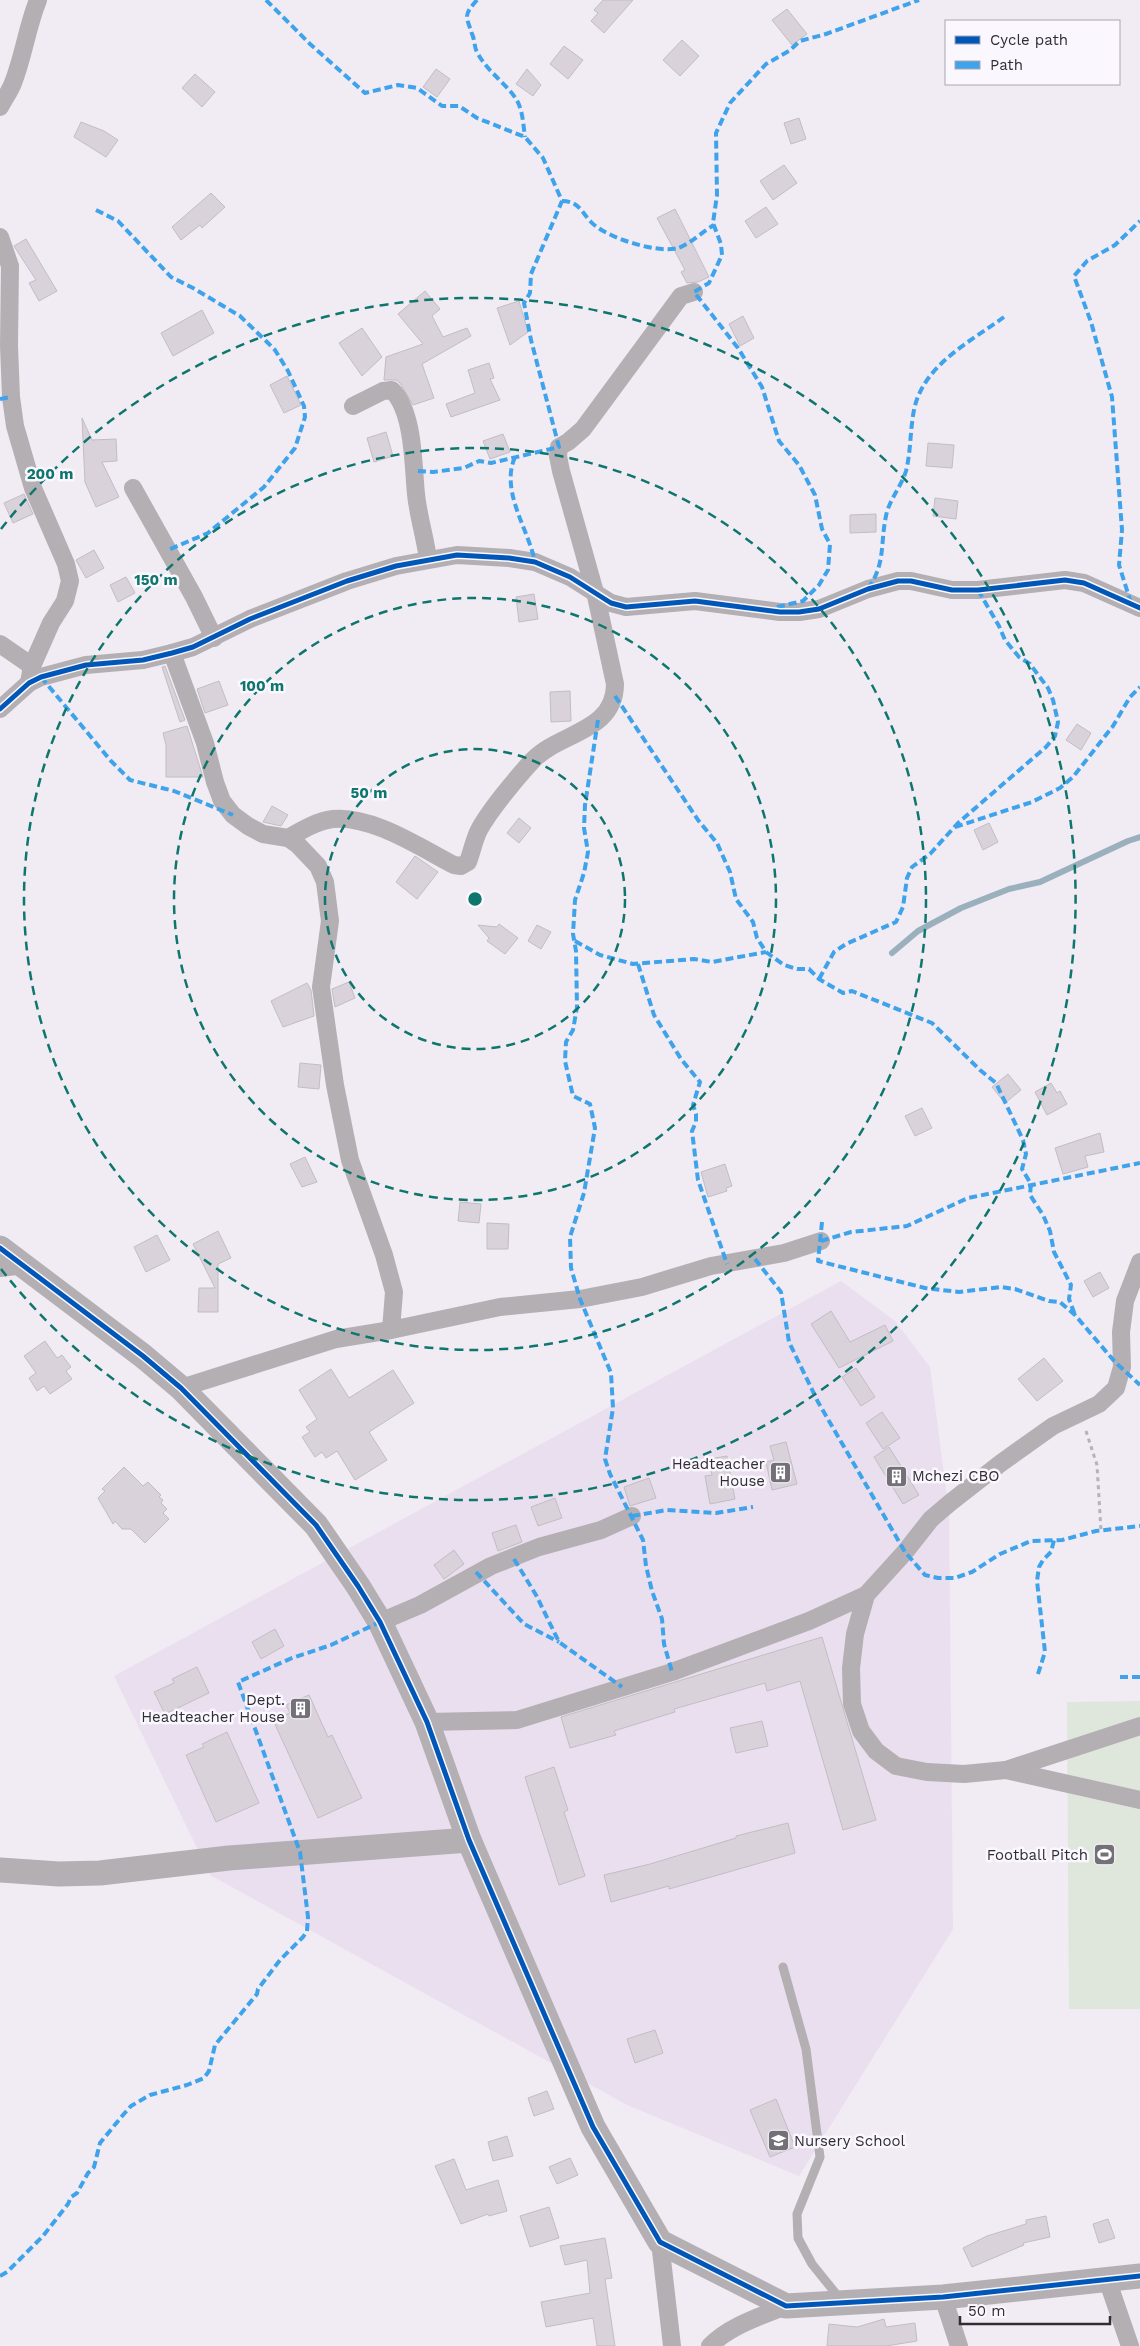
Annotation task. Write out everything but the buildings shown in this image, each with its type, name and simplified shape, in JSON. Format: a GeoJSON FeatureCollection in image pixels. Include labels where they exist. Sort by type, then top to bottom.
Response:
{"type":"FeatureCollection","features":[{"type":"Feature","properties":{"kind":"street"},"geometry":{"type":"LineString","coordinates":[[0,106],[13,84],[23,51],[28,24],[38,0]]}},
{"type":"Feature","properties":{"kind":"street"},"geometry":{"type":"LineString","coordinates":[[0,238],[10,266],[9,346],[11,397],[15,426],[34,488],[66,564],[70,581],[65,601],[51,622],[30,675],[0,709]]}},
{"type":"Feature","properties":{"kind":"street"},"geometry":{"type":"LineString","coordinates":[[288,838],[312,825],[326,821],[356,820],[389,832],[454,865],[461,866],[468,862],[480,828],[535,758],[587,728],[608,709],[615,696],[615,684],[596,596],[561,471],[558,456],[559,447],[584,429],[681,296],[694,292]]}},
{"type":"Feature","properties":{"kind":"street"},"geometry":{"type":"LineString","coordinates":[[353,406],[383,391],[392,390],[398,396],[412,438],[416,494],[428,559]]}},
{"type":"Feature","properties":{"kind":"street"},"geometry":{"type":"LineString","coordinates":[[133,488],[214,638]]}},
{"type":"Feature","properties":{"kind":"street"},"geometry":{"type":"LineString","coordinates":[[0,644],[30,675],[41,677],[86,665],[144,660],[172,653],[214,638],[250,619],[347,581],[428,559],[457,555],[509,558],[535,562],[570,577],[596,596],[626,607],[695,601],[780,612],[799,612],[819,609],[868,589],[898,580],[952,590],[978,590],[1065,580],[1092,586],[1140,608]]}},
{"type":"Feature","properties":{"kind":"street"},"geometry":{"type":"LineString","coordinates":[[172,653],[205,743],[214,782],[222,801],[233,815],[248,826],[263,834],[288,838],[298,844],[311,856],[325,882],[330,921],[321,987],[334,1077],[350,1160],[384,1255],[394,1292],[391,1330]]}},
{"type":"Feature","properties":{"kind":"street"},"geometry":{"type":"LineString","coordinates":[[182,1388],[336,1339],[391,1330],[500,1307],[580,1299],[642,1287],[711,1266],[784,1253],[821,1241]]}},
{"type":"Feature","properties":{"kind":"street"},"geometry":{"type":"LineString","coordinates":[[0,1248],[182,1388],[316,1525],[358,1586],[380,1622],[427,1722],[469,1840],[593,2127],[660,2242],[672,2346]]}},
{"type":"Feature","properties":{"kind":"street"},"geometry":{"type":"LineString","coordinates":[[427,1722],[517,1720],[672,1672],[809,1621],[866,1595],[932,1519],[951,1502],[1001,1462],[1053,1426],[1099,1404],[1116,1388],[1122,1367],[1121,1332],[1125,1301],[1140,1262]]}},
{"type":"Feature","properties":{"kind":"street"},"geometry":{"type":"LineString","coordinates":[[0,1268],[24,1265]]}},
{"type":"Feature","properties":{"kind":"street"},"geometry":{"type":"LineString","coordinates":[[380,1622],[420,1605],[491,1566],[539,1547],[601,1530],[632,1516]]}},
{"type":"Feature","properties":{"kind":"street"},"geometry":{"type":"LineString","coordinates":[[866,1595],[855,1634],[851,1668],[852,1704],[861,1731],[876,1751],[896,1766],[927,1772],[964,1774],[1006,1770],[1140,1726]]}},
{"type":"Feature","properties":{"kind":"street"},"geometry":{"type":"LineString","coordinates":[[1006,1770],[1140,1800]]}},
{"type":"Feature","properties":{"kind":"street"},"geometry":{"type":"LineString","coordinates":[[0,1870],[59,1874],[100,1873],[229,1858],[469,1840]]}},
{"type":"Feature","properties":{"kind":"street"},"geometry":{"type":"LineString","coordinates":[[660,2242],[786,2306]]}},
{"type":"Feature","properties":{"kind":"street"},"geometry":{"type":"LineString","coordinates":[[710,2346],[715,2340],[752,2319],[786,2306],[943,2297],[1140,2276]]}},
{"type":"Feature","properties":{"kind":"street"},"geometry":{"type":"LineString","coordinates":[[1107,2280],[1130,2346]]}},
{"type":"Feature","properties":{"kind":"street"},"geometry":{"type":"LineString","coordinates":[[943,2297],[959,2346]]}},
{"type":"Feature","properties":{"kind":"lane"},"geometry":{"type":"LineString","coordinates":[[783,1967],[806,2048],[820,2157],[797,2214],[798,2238],[812,2264],[842,2302]]}},
{"type":"Feature","properties":{"kind":"path"},"geometry":{"type":"LineString","coordinates":[[1085,1429],[1096,1466],[1101,1531]]}},
{"type":"Feature","properties":{"kind":"shaded area"},"geometry":{"type":"Polygon","coordinates":[[[841,1281],[895,1321],[930,1367],[949,1513],[953,1929],[799,2176],[627,2105],[210,1875],[114,1676],[841,1281]]]}},
{"type":"Feature","properties":{"kind":"shaded area","name":"Football Pitch"},"geometry":{"type":"Polygon","coordinates":[[[1140,1701],[1140,2009],[1069,2009],[1067,1702],[1140,1701]]]}},
{"type":"Feature","properties":{"kind":"waterway"},"geometry":{"type":"LineString","coordinates":[[892,953],[918,931],[961,908],[1009,889],[1040,882],[1140,837]]}},
{"type":"Feature","properties":{"kind":"marked path"},"geometry":{"type":"LineString","coordinates":[[266,0],[310,44],[365,93],[398,85],[417,88],[442,106],[459,106],[477,118],[525,137],[543,158],[562,201],[531,274],[530,293],[524,303],[531,340],[559,447],[491,463],[479,461],[464,468],[433,472],[416,471]]}},
{"type":"Feature","properties":{"kind":"marked path"},"geometry":{"type":"LineString","coordinates":[[477,0],[469,9],[467,16],[476,50],[485,64],[517,100],[522,116],[525,137]]}},
{"type":"Feature","properties":{"kind":"marked path"},"geometry":{"type":"LineString","coordinates":[[777,607],[803,601],[819,585],[828,570],[830,544],[822,529],[815,495],[799,465],[779,441],[762,387],[738,348],[694,292],[709,283],[722,255],[721,244],[713,223],[717,195],[716,133],[730,103],[766,64],[789,51],[800,41],[826,34],[919,0]]}},
{"type":"Feature","properties":{"kind":"marked path"},"geometry":{"type":"LineString","coordinates":[[562,201],[576,205],[598,228],[632,243],[658,249],[678,248],[692,241],[714,225]]}},
{"type":"Feature","properties":{"kind":"marked path"},"geometry":{"type":"LineString","coordinates":[[96,210],[118,221],[171,277],[240,316],[275,350],[288,371],[304,406],[305,417],[295,448],[264,487],[208,533],[168,550]]}},
{"type":"Feature","properties":{"kind":"marked path"},"geometry":{"type":"LineString","coordinates":[[1131,603],[1119,565],[1122,530],[1112,397],[1091,322],[1074,276],[1087,261],[1115,245],[1140,221]]}},
{"type":"Feature","properties":{"kind":"marked path"},"geometry":{"type":"LineString","coordinates":[[868,589],[878,571],[888,510],[906,471],[914,410],[919,394],[937,367],[1004,317]]}},
{"type":"Feature","properties":{"kind":"marked path"},"geometry":{"type":"LineString","coordinates":[[0,399],[11,397]]}},
{"type":"Feature","properties":{"kind":"marked path"},"geometry":{"type":"LineString","coordinates":[[515,457],[511,470],[513,496],[535,562]]}},
{"type":"Feature","properties":{"kind":"marked path"},"geometry":{"type":"LineString","coordinates":[[819,979],[834,952],[846,944],[896,922],[903,907],[907,878],[912,867],[930,854],[958,823],[1046,747],[1055,736],[1058,722],[1048,688],[1030,664],[1019,657],[1005,640],[978,590]]}},
{"type":"Feature","properties":{"kind":"marked path"},"geometry":{"type":"LineString","coordinates":[[41,677],[111,761],[130,780],[174,791],[233,815]]}},
{"type":"Feature","properties":{"kind":"marked path"},"geometry":{"type":"LineString","coordinates":[[955,827],[1032,802],[1060,788],[1073,777],[1113,726],[1130,697],[1140,687]]}},
{"type":"Feature","properties":{"kind":"marked path"},"geometry":{"type":"LineString","coordinates":[[615,696],[698,820],[717,843],[730,872],[736,899],[753,922],[757,938],[766,952],[784,965],[797,969],[809,969],[819,979],[843,993],[852,991],[932,1023],[996,1083],[1023,1140],[1026,1154],[1022,1169],[1031,1184],[1030,1195],[1043,1215],[1050,1231],[1054,1252],[1071,1285],[1069,1299],[1075,1315]]}},
{"type":"Feature","properties":{"kind":"marked path"},"geometry":{"type":"LineString","coordinates":[[598,720],[585,805],[584,828],[588,852],[584,873],[575,900],[573,934],[576,951],[577,1007],[573,1030],[566,1042],[565,1061],[573,1096],[590,1104],[595,1128],[584,1193],[570,1237],[571,1268],[580,1299],[611,1373],[613,1408],[605,1459],[610,1474],[643,1540],[646,1566],[662,1619],[664,1644],[672,1672]]}},
{"type":"Feature","properties":{"kind":"marked path"},"geometry":{"type":"LineString","coordinates":[[575,941],[600,955],[633,964],[694,959],[712,962],[766,952]]}},
{"type":"Feature","properties":{"kind":"marked path"},"geometry":{"type":"LineString","coordinates":[[638,964],[654,1015],[681,1059],[700,1082],[693,1105],[696,1122],[692,1131],[698,1180],[727,1264]]}},
{"type":"Feature","properties":{"kind":"marked path"},"geometry":{"type":"LineString","coordinates":[[821,1241],[851,1232],[907,1226],[968,1198],[1140,1163]]}},
{"type":"Feature","properties":{"kind":"marked path"},"geometry":{"type":"LineString","coordinates":[[822,1222],[818,1261],[925,1288],[959,1292],[1001,1287],[1015,1289],[1049,1301],[1060,1302],[1075,1315],[1115,1362],[1140,1385]]}},
{"type":"Feature","properties":{"kind":"marked path"},"geometry":{"type":"LineString","coordinates":[[755,1259],[781,1292],[789,1342],[818,1402],[905,1552],[925,1575],[938,1578],[955,1578],[972,1572],[1000,1554],[1031,1541],[1062,1540],[1096,1531],[1140,1526]]}},
{"type":"Feature","properties":{"kind":"marked path"},"geometry":{"type":"LineString","coordinates":[[632,1516],[667,1510],[716,1513],[753,1507]]}},
{"type":"Feature","properties":{"kind":"marked path"},"geometry":{"type":"LineString","coordinates":[[1038,1674],[1045,1652],[1037,1581],[1039,1567],[1051,1552],[1054,1540]]}},
{"type":"Feature","properties":{"kind":"marked path"},"geometry":{"type":"LineString","coordinates":[[514,1559],[536,1595],[559,1642],[622,1687]]}},
{"type":"Feature","properties":{"kind":"marked path"},"geometry":{"type":"LineString","coordinates":[[476,1572],[524,1624],[559,1642]]}},
{"type":"Feature","properties":{"kind":"marked path"},"geometry":{"type":"LineString","coordinates":[[0,2276],[7,2272],[43,2236],[68,2204],[71,2197],[77,2193],[88,2173],[94,2167],[100,2143],[131,2106],[150,2095],[187,2085],[204,2078],[209,2071],[215,2045],[257,1994],[258,1989],[280,1960],[307,1931],[308,1917],[300,1852],[238,1682],[292,1658],[331,1645],[380,1622]]}},
{"type":"Feature","properties":{"kind":"marked path"},"geometry":{"type":"LineString","coordinates":[[1120,1677],[1140,1677]]}},
{"type":"Feature","properties":{"kind":"cycle path"},"geometry":{"type":"LineString","coordinates":[[0,709],[29,683],[41,677],[86,665],[143,660],[193,647],[250,619],[347,581],[396,566],[457,555],[509,558],[535,562],[570,577],[611,603],[626,607],[695,601],[780,612],[799,612],[819,609],[868,589],[898,581],[911,581],[952,590],[978,590],[1065,580],[1084,583],[1140,608]]}},
{"type":"Feature","properties":{"kind":"cycle path"},"geometry":{"type":"LineString","coordinates":[[0,1248],[143,1356],[181,1388],[316,1525],[358,1586],[380,1622],[427,1722],[469,1840],[593,2127],[660,2242],[786,2306],[943,2297],[1140,2276]]}},
{"type":"Feature","properties":{"kind":"place","name":"Headteacher House"},"geometry":{"type":"Point","coordinates":[781,1473]}},
{"type":"Feature","properties":{"kind":"place","name":"Mchezi CBO"},"geometry":{"type":"Point","coordinates":[896,1476]}},
{"type":"Feature","properties":{"kind":"place","name":"Dept. Headteacher House"},"geometry":{"type":"Point","coordinates":[301,1709]}},
{"type":"Feature","properties":{"kind":"place","name":"Football Pitch"},"geometry":{"type":"Point","coordinates":[1104,1855]}},
{"type":"Feature","properties":{"kind":"place","name":"Nursery School"},"geometry":{"type":"Point","coordinates":[778,2141]}}]}
